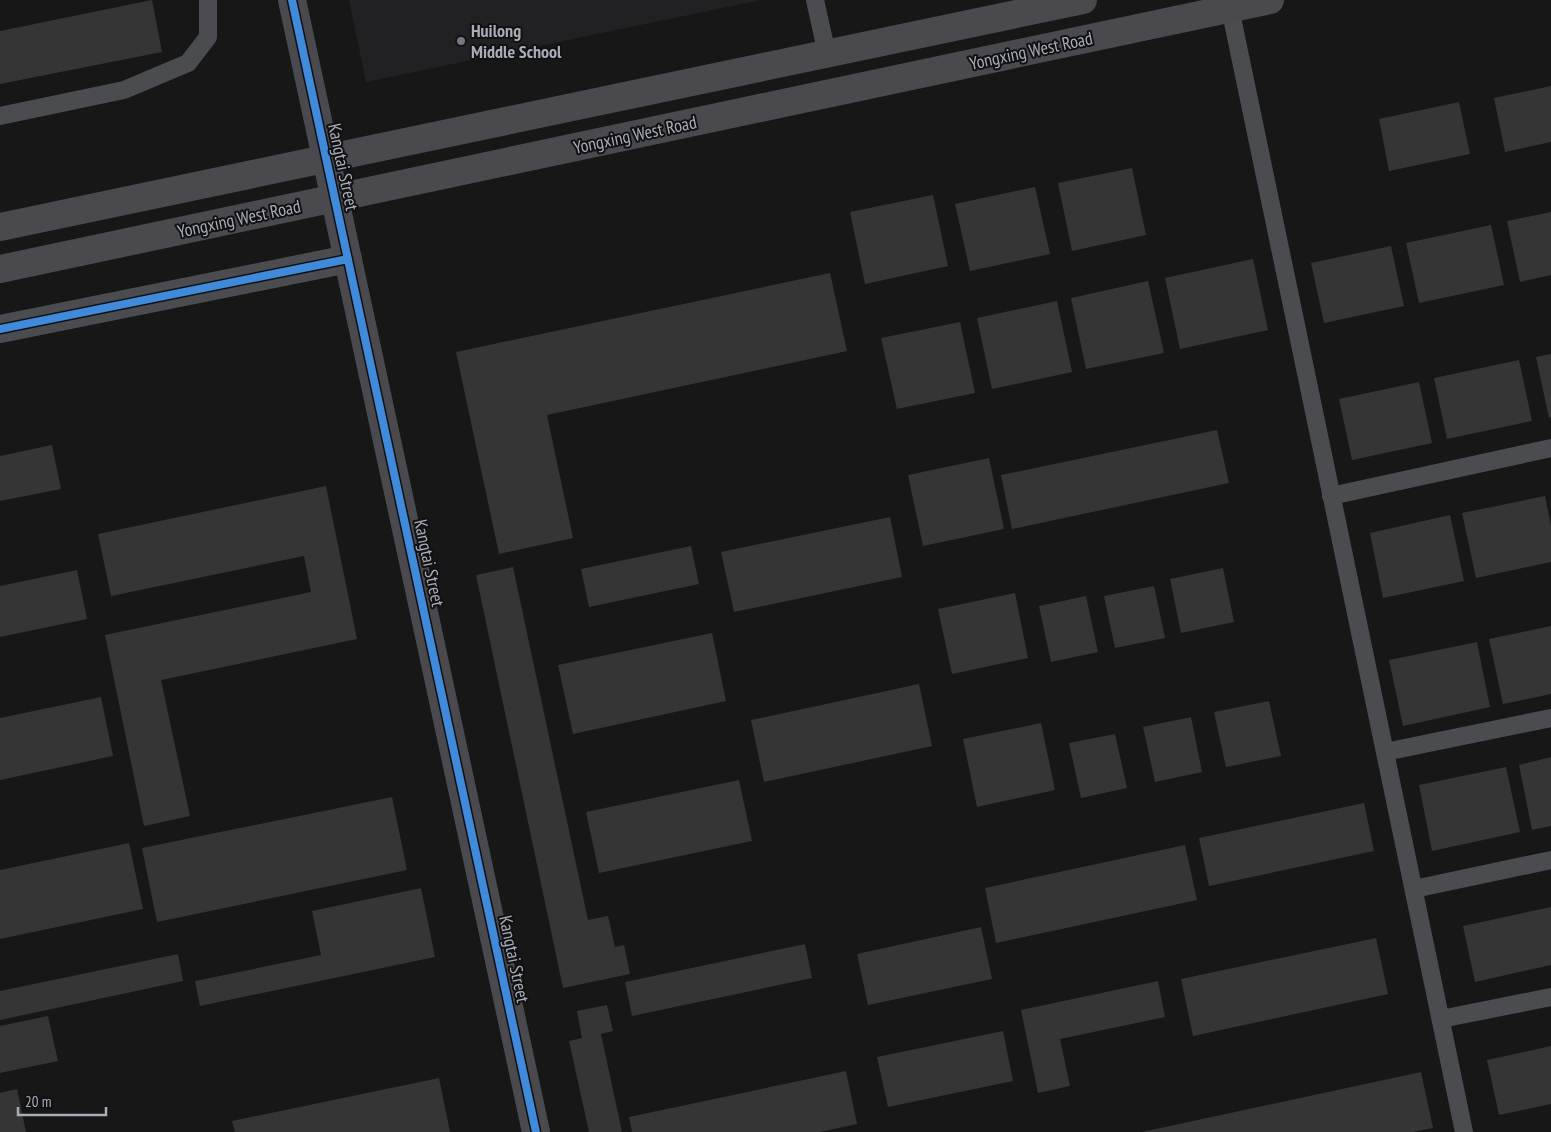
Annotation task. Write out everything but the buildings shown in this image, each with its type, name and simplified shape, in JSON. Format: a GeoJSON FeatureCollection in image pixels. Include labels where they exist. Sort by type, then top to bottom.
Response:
{"type":"FeatureCollection","features":[{"type":"Feature","properties":{"kind":"main road","name":"Kangtai Street"},"geometry":{"type":"LineString","coordinates":[[292,0],[536,1132]]}},
{"type":"Feature","properties":{"kind":"main road"},"geometry":{"type":"LineString","coordinates":[[0,227],[1083,0]]}},
{"type":"Feature","properties":{"kind":"main road","name":"Yongxing West Road"},"geometry":{"type":"LineString","coordinates":[[0,269],[1270,0]]}},
{"type":"Feature","properties":{"kind":"street"},"geometry":{"type":"LineString","coordinates":[[0,329],[348,259]]}},
{"type":"Feature","properties":{"kind":"lane"},"geometry":{"type":"LineString","coordinates":[[0,116],[124,90],[188,63],[208,37],[208,0]]}},
{"type":"Feature","properties":{"kind":"lane"},"geometry":{"type":"LineString","coordinates":[[815,0],[826,54]]}},
{"type":"Feature","properties":{"kind":"lane"},"geometry":{"type":"LineString","coordinates":[[1230,8],[1464,1132]]}},
{"type":"Feature","properties":{"kind":"lane"},"geometry":{"type":"LineString","coordinates":[[1331,496],[1551,448]]}},
{"type":"Feature","properties":{"kind":"lane"},"geometry":{"type":"LineString","coordinates":[[1385,752],[1551,718]]}},
{"type":"Feature","properties":{"kind":"lane"},"geometry":{"type":"LineString","coordinates":[[1414,889],[1551,860]]}},
{"type":"Feature","properties":{"kind":"lane"},"geometry":{"type":"LineString","coordinates":[[1441,1019],[1551,997]]}},
{"type":"Feature","properties":{"kind":"shaded area","name":"Huilong Middle School"},"geometry":{"type":"Polygon","coordinates":[[[349,0],[761,0],[366,82],[349,0]]]}},
{"type":"Feature","properties":{"kind":"cycle path"},"geometry":{"type":"LineString","coordinates":[[292,0],[536,1132]]}},
{"type":"Feature","properties":{"kind":"cycle path"},"geometry":{"type":"LineString","coordinates":[[0,329],[348,259]]}},
{"type":"Feature","properties":{"kind":"place","name":"Huilong Middle School"},"geometry":{"type":"Point","coordinates":[461,41]}}]}
